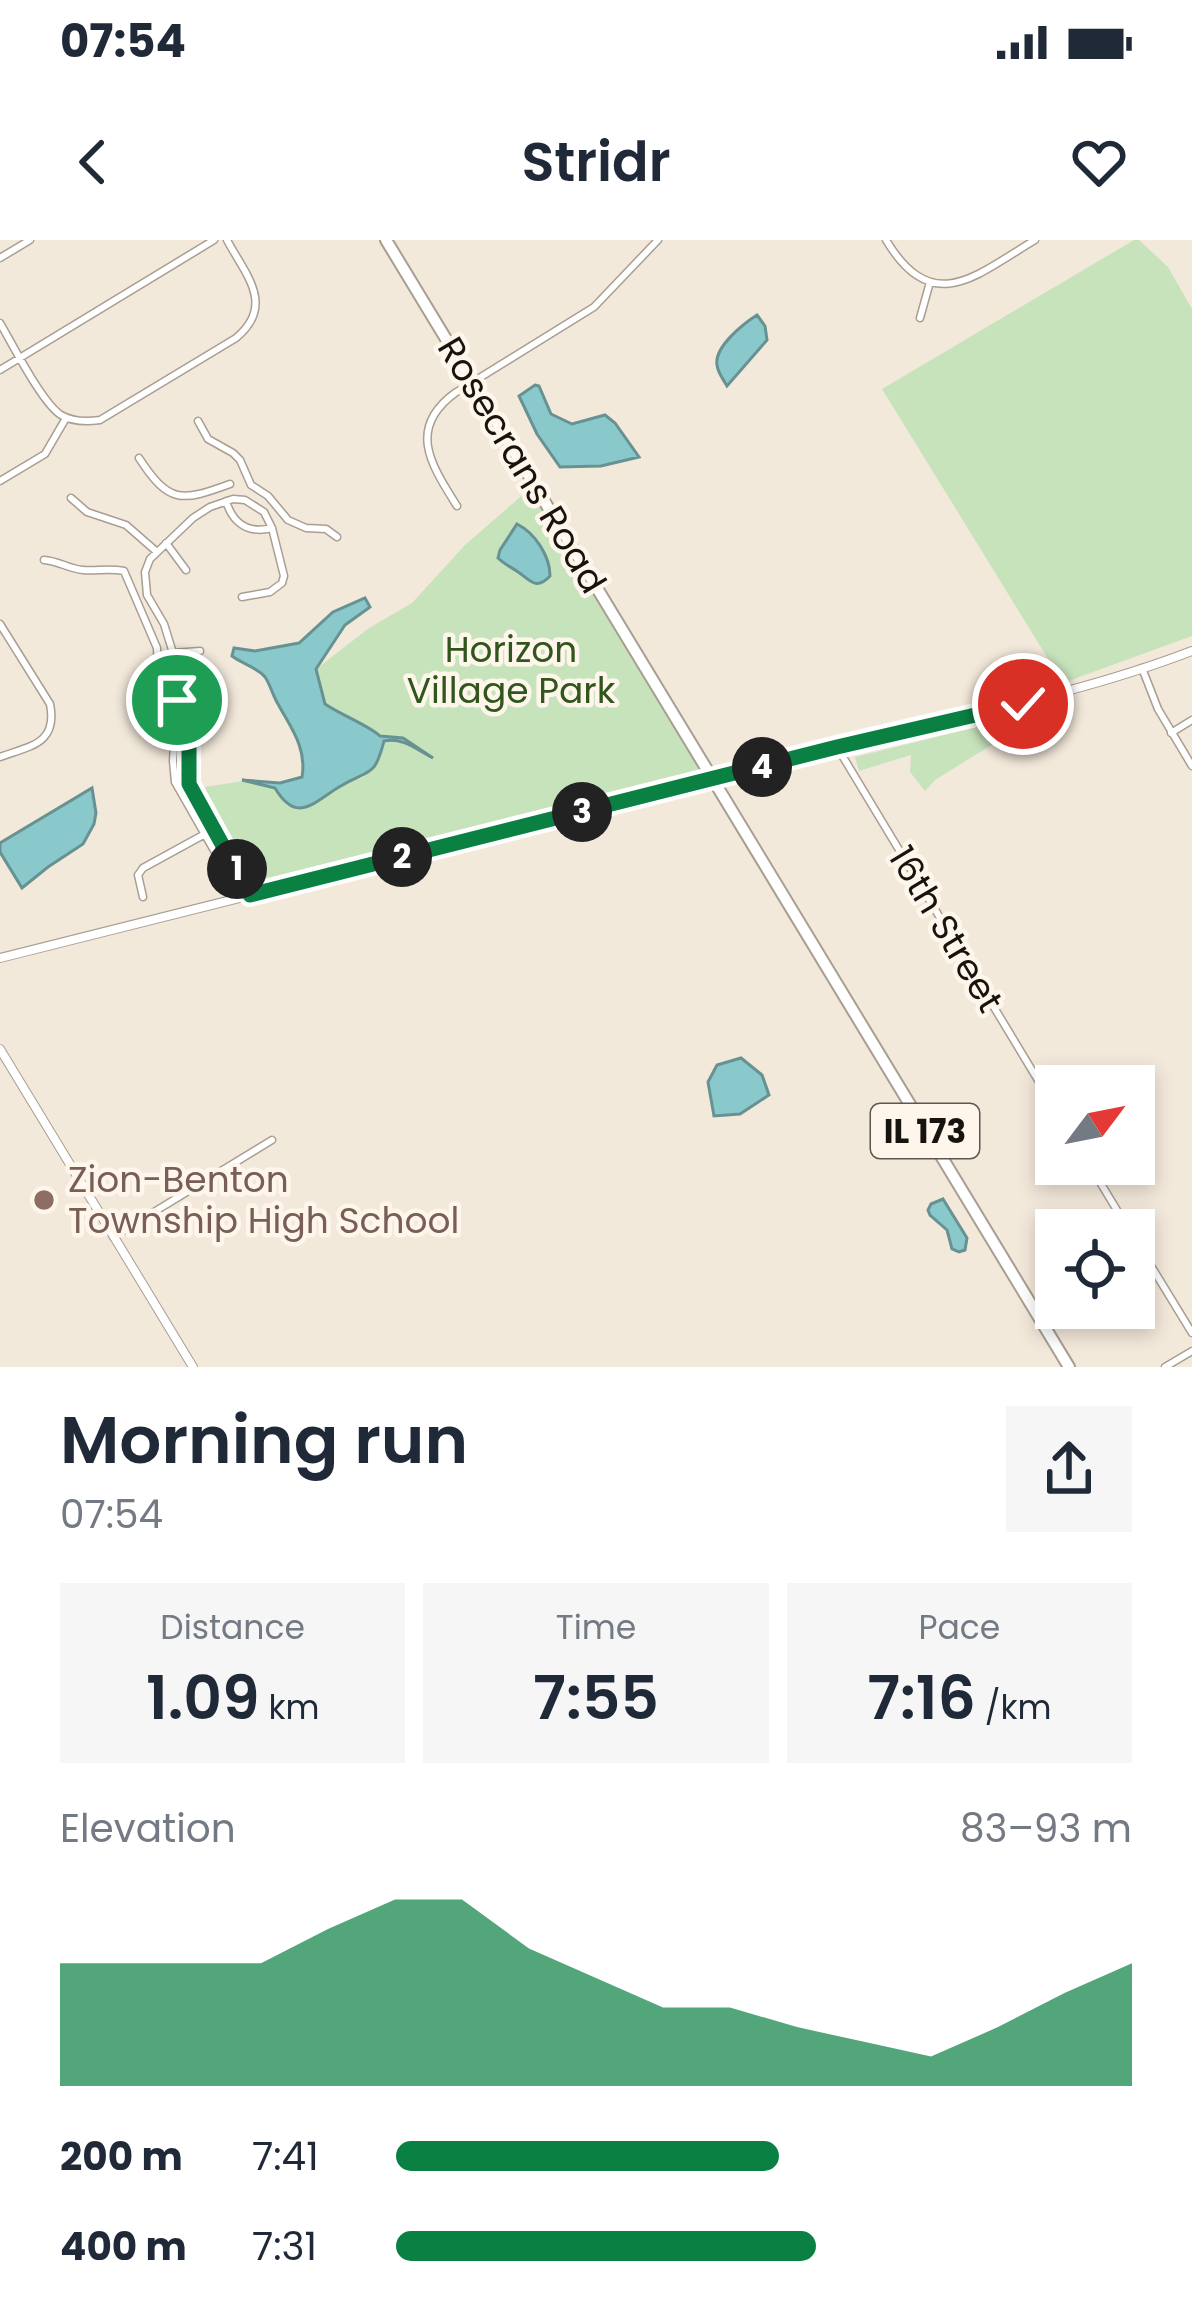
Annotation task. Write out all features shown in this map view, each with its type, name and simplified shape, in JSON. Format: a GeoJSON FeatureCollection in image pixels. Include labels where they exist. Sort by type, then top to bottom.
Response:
{"type":"FeatureCollection","features":[{"type":"Feature","properties":{"kind":"main road","name":"Rosecrans Road"},"geometry":{"type":"LineString","coordinates":[[386,240],[1069,1367]]}},
{"type":"Feature","properties":{"kind":"street"},"geometry":{"type":"LineString","coordinates":[[0,258],[30,240]]}},
{"type":"Feature","properties":{"kind":"street"},"geometry":{"type":"LineString","coordinates":[[0,370],[214,240]]}},
{"type":"Feature","properties":{"kind":"street"},"geometry":{"type":"LineString","coordinates":[[0,323],[52,407],[66,418],[93,422],[242,333],[252,320],[255,295],[250,278],[227,240]]}},
{"type":"Feature","properties":{"kind":"street"},"geometry":{"type":"LineString","coordinates":[[458,506],[428,450],[428,433],[440,404],[594,307],[658,240]]}},
{"type":"Feature","properties":{"kind":"street"},"geometry":{"type":"LineString","coordinates":[[886,240],[917,278],[953,284],[1035,240]]}},
{"type":"Feature","properties":{"kind":"street"},"geometry":{"type":"LineString","coordinates":[[920,318],[930,282]]}},
{"type":"Feature","properties":{"kind":"street"},"geometry":{"type":"LineString","coordinates":[[0,482],[45,454],[66,418]]}},
{"type":"Feature","properties":{"kind":"street"},"geometry":{"type":"LineString","coordinates":[[198,421],[208,439],[240,460],[251,485],[288,520],[306,528],[326,529],[337,537]]}},
{"type":"Feature","properties":{"kind":"street"},"geometry":{"type":"LineString","coordinates":[[139,458],[160,487],[173,496],[187,499],[230,484]]}},
{"type":"Feature","properties":{"kind":"street"},"geometry":{"type":"LineString","coordinates":[[256,506],[265,494]]}},
{"type":"Feature","properties":{"kind":"street"},"geometry":{"type":"LineString","coordinates":[[71,498],[87,512],[126,524],[157,552]]}},
{"type":"Feature","properties":{"kind":"street"},"geometry":{"type":"LineString","coordinates":[[187,499],[193,518]]}},
{"type":"Feature","properties":{"kind":"street"},"geometry":{"type":"LineString","coordinates":[[238,898],[176,782],[173,653],[144,584],[150,560],[210,507],[244,500],[264,512],[284,576],[270,592],[242,597]]}},
{"type":"Feature","properties":{"kind":"street"},"geometry":{"type":"LineString","coordinates":[[226,501],[243,526],[272,528]]}},
{"type":"Feature","properties":{"kind":"street"},"geometry":{"type":"LineString","coordinates":[[166,543],[186,570]]}},
{"type":"Feature","properties":{"kind":"street"},"geometry":{"type":"LineString","coordinates":[[44,560],[84,570],[124,571],[157,648],[160,727]]}},
{"type":"Feature","properties":{"kind":"street"},"geometry":{"type":"LineString","coordinates":[[145,620],[158,612]]}},
{"type":"Feature","properties":{"kind":"street"},"geometry":{"type":"LineString","coordinates":[[0,624],[50,704],[52,717],[50,733],[40,742],[0,757]]}},
{"type":"Feature","properties":{"kind":"street"},"geometry":{"type":"LineString","coordinates":[[173,653],[200,651]]}},
{"type":"Feature","properties":{"kind":"street"},"geometry":{"type":"LineString","coordinates":[[0,958],[1023,704],[1192,651]]}},
{"type":"Feature","properties":{"kind":"street"},"geometry":{"type":"LineString","coordinates":[[1142,668],[1157,709],[1192,766]]}},
{"type":"Feature","properties":{"kind":"street"},"geometry":{"type":"LineString","coordinates":[[177,700],[189,727],[189,784],[250,895]]}},
{"type":"Feature","properties":{"kind":"street"},"geometry":{"type":"LineString","coordinates":[[1171,733],[1192,720]]}},
{"type":"Feature","properties":{"kind":"street","name":"16th Street"},"geometry":{"type":"LineString","coordinates":[[837,747],[1035,1076]]}},
{"type":"Feature","properties":{"kind":"street"},"geometry":{"type":"LineString","coordinates":[[142,897],[138,874],[143,868],[205,834]]}},
{"type":"Feature","properties":{"kind":"street"},"geometry":{"type":"LineString","coordinates":[[0,1049],[193,1367]]}},
{"type":"Feature","properties":{"kind":"street"},"geometry":{"type":"LineString","coordinates":[[113,1237],[272,1140]]}},
{"type":"Feature","properties":{"kind":"street"},"geometry":{"type":"LineString","coordinates":[[1155,1273],[1192,1334]]}},
{"type":"Feature","properties":{"kind":"street"},"geometry":{"type":"LineString","coordinates":[[1165,1367],[1192,1351]]}},
{"type":"Feature","properties":{"kind":"green space"},"geometry":{"type":"Polygon","coordinates":[[[1134,240],[1168,267],[1192,309],[1192,636],[1063,683],[882,389],[1134,240]]]}},
{"type":"Feature","properties":{"kind":"green space","name":"Horizon Village Park"},"geometry":{"type":"Polygon","coordinates":[[[534,485],[714,780],[245,897],[184,790],[244,781],[277,790],[282,800],[362,778],[378,763],[384,741],[399,741],[420,752],[402,738],[380,736],[325,704],[316,669],[369,628],[412,603],[465,545],[534,485]]]}},
{"type":"Feature","properties":{"kind":"green space"},"geometry":{"type":"Polygon","coordinates":[[[997,722],[1001,739],[925,791],[910,772],[911,755],[859,771],[855,757],[997,722]]]}},
{"type":"Feature","properties":{"kind":"water"},"geometry":{"type":"Polygon","coordinates":[[[757,315],[767,340],[727,386],[717,358],[737,330],[757,315]]]}},
{"type":"Feature","properties":{"kind":"water"},"geometry":{"type":"Polygon","coordinates":[[[535,385],[551,414],[572,424],[605,415],[639,457],[601,466],[560,467],[519,396],[535,385]]]}},
{"type":"Feature","properties":{"kind":"water"},"geometry":{"type":"Polygon","coordinates":[[[517,524],[544,553],[550,576],[542,582],[532,582],[498,558],[517,524]]]}},
{"type":"Feature","properties":{"kind":"water"},"geometry":{"type":"Polygon","coordinates":[[[365,598],[370,607],[345,625],[316,669],[325,704],[380,736],[403,738],[433,758],[404,743],[384,741],[369,772],[314,804],[291,806],[275,788],[242,780],[280,783],[302,777],[303,767],[297,739],[267,680],[232,656],[234,648],[255,651],[299,643],[333,612],[365,598]]]}},
{"type":"Feature","properties":{"kind":"water"},"geometry":{"type":"Polygon","coordinates":[[[92,788],[96,813],[83,844],[22,888],[0,852],[0,843],[92,788]]]}},
{"type":"Feature","properties":{"kind":"water"},"geometry":{"type":"Polygon","coordinates":[[[741,1058],[762,1075],[769,1095],[740,1114],[714,1116],[708,1082],[717,1065],[741,1058]]]}},
{"type":"Feature","properties":{"kind":"water"},"geometry":{"type":"Polygon","coordinates":[[[943,1199],[967,1238],[965,1250],[952,1249],[947,1230],[930,1215],[931,1204],[943,1199]]]}},
{"type":"Feature","properties":{"kind":"place","name":"Zion-Benton Township High School"},"geometry":{"type":"Point","coordinates":[44,1200]}},
{"type":"Feature","properties":{"kind":"route"},"geometry":{"type":"LineString","coordinates":[[177,700],[189,727],[189,784],[250,895],[1023,704]]}}]}
